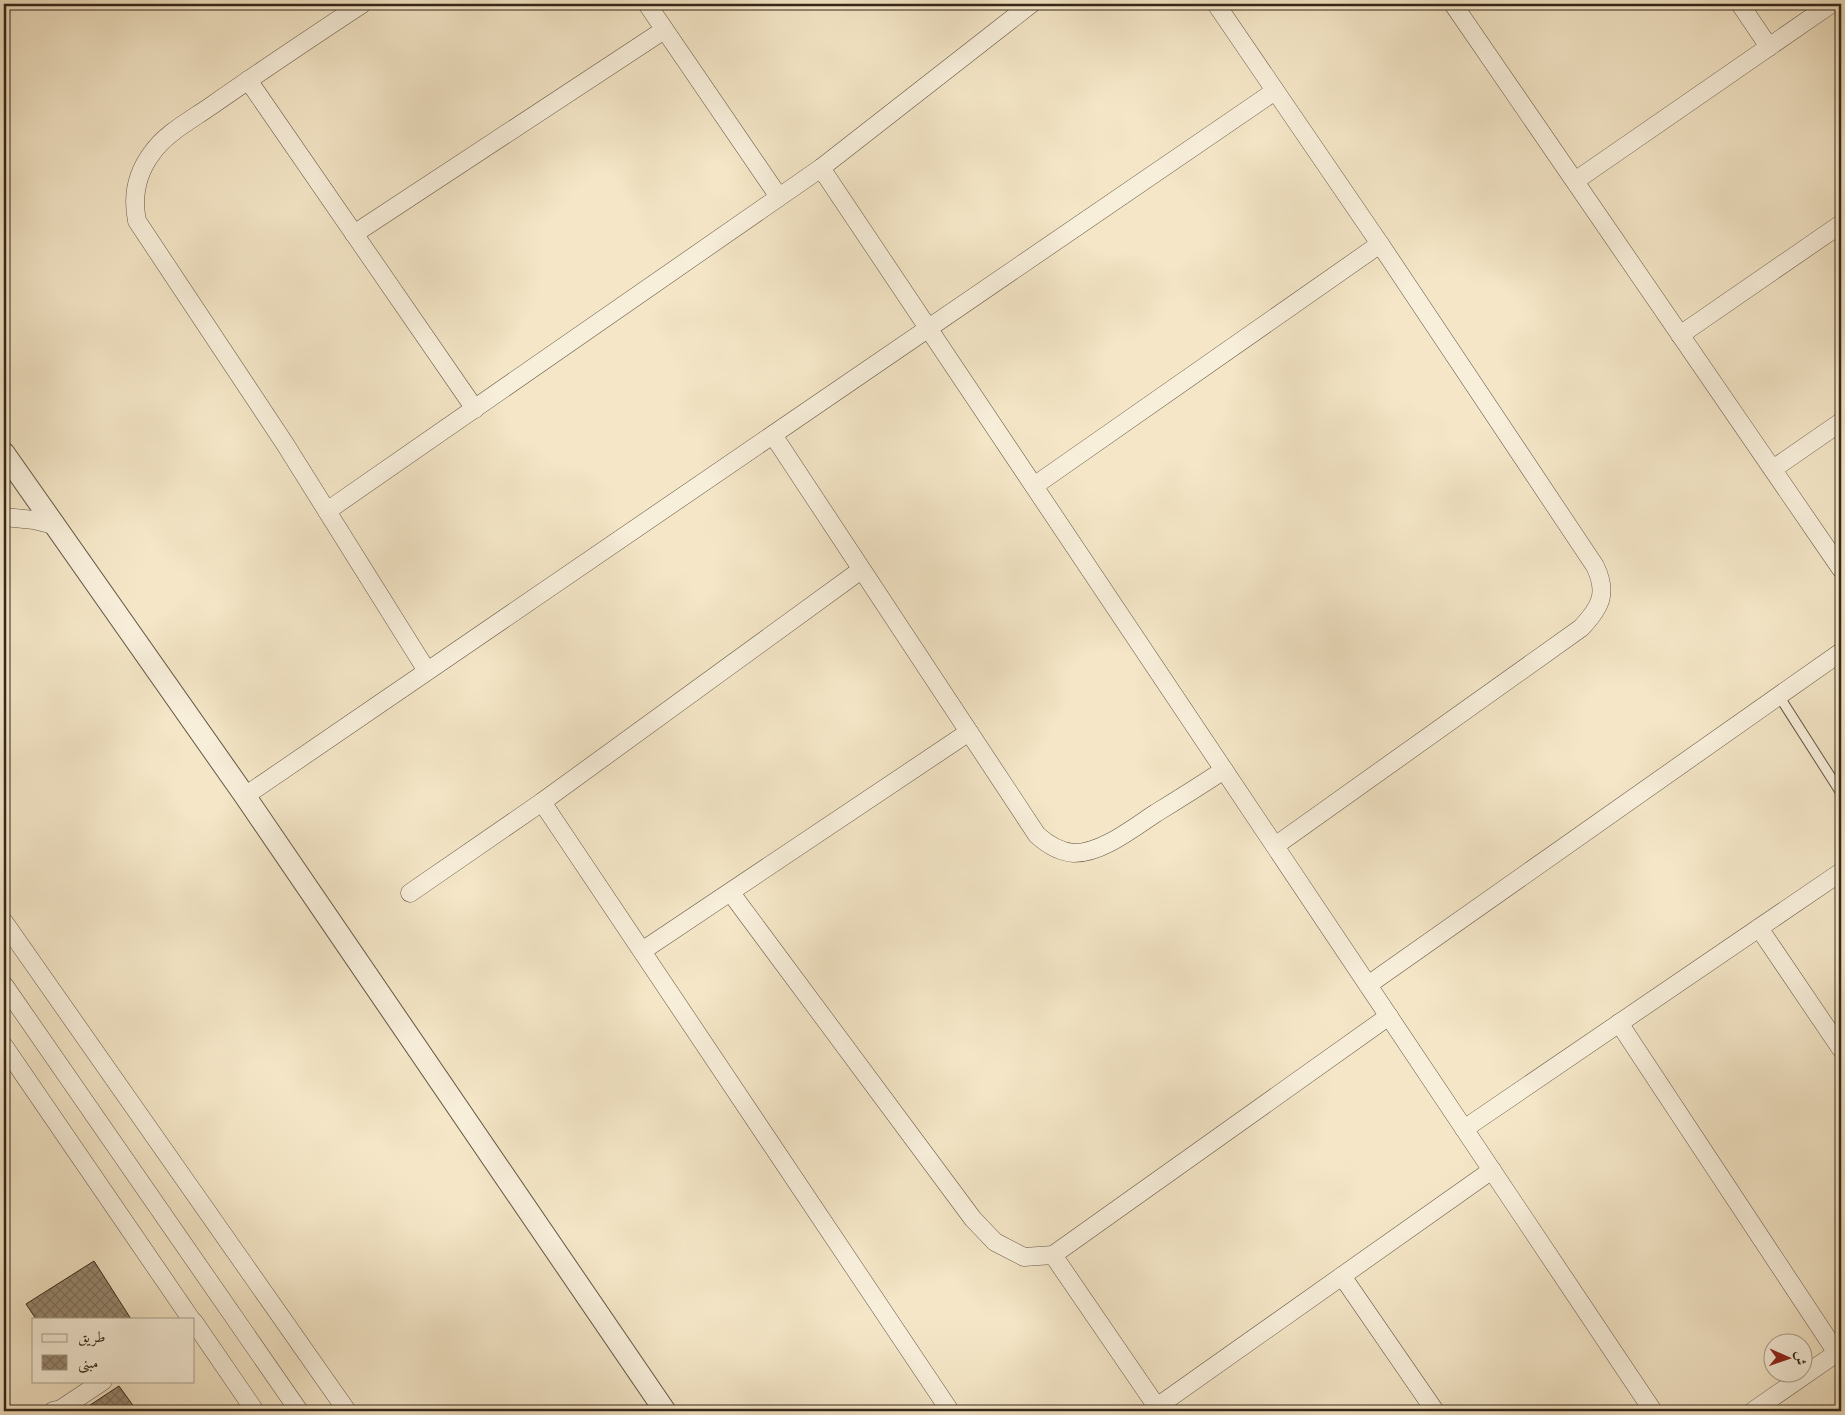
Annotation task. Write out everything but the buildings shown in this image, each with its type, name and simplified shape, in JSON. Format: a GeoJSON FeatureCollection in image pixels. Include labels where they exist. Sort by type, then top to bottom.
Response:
{"type":"FeatureCollection","features":[{"type":"Feature","properties":{"kind":"street"},"geometry":{"type":"LineString","coordinates":[[362,4],[248,80],[166,138],[152,153],[142,170],[136,187],[134,204],[137,221],[285,444],[427,671]]}},
{"type":"Feature","properties":{"kind":"street"},"geometry":{"type":"LineString","coordinates":[[646,4],[780,197]]}},
{"type":"Feature","properties":{"kind":"street"},"geometry":{"type":"LineString","coordinates":[[327,511],[821,168],[1031,4]]}},
{"type":"Feature","properties":{"kind":"street"},"geometry":{"type":"LineString","coordinates":[[1216,4],[1596,566],[1602,580],[1603,596],[1595,614],[1582,628],[1275,846]]}},
{"type":"Feature","properties":{"kind":"street"},"geometry":{"type":"LineString","coordinates":[[1453,4],[1841,569]]}},
{"type":"Feature","properties":{"kind":"street"},"geometry":{"type":"LineString","coordinates":[[1740,4],[1769,47]]}},
{"type":"Feature","properties":{"kind":"street"},"geometry":{"type":"LineString","coordinates":[[1575,181],[1831,4]]}},
{"type":"Feature","properties":{"kind":"street"},"geometry":{"type":"LineString","coordinates":[[354,234],[664,30]]}},
{"type":"Feature","properties":{"kind":"street"},"geometry":{"type":"LineString","coordinates":[[248,80],[475,408]]}},
{"type":"Feature","properties":{"kind":"street"},"geometry":{"type":"LineString","coordinates":[[244,796],[1275,91]]}},
{"type":"Feature","properties":{"kind":"street"},"geometry":{"type":"LineString","coordinates":[[821,168],[1653,1411]]}},
{"type":"Feature","properties":{"kind":"street"},"geometry":{"type":"LineString","coordinates":[[1680,335],[1841,224]]}},
{"type":"Feature","properties":{"kind":"street"},"geometry":{"type":"LineString","coordinates":[[1034,486],[1380,244]]}},
{"type":"Feature","properties":{"kind":"street"},"geometry":{"type":"LineString","coordinates":[[1773,470],[1841,422]]}},
{"type":"Feature","properties":{"kind":"street"},"geometry":{"type":"LineString","coordinates":[[773,435],[1037,835],[1050,846],[1067,852],[1085,851],[1110,842],[1224,770]]}},
{"type":"Feature","properties":{"kind":"street"},"geometry":{"type":"LineString","coordinates":[[4,454],[244,796],[665,1411]]}},
{"type":"Feature","properties":{"kind":"street"},"geometry":{"type":"LineString","coordinates":[[4,517],[34,520],[54,525]]}},
{"type":"Feature","properties":{"kind":"street"},"geometry":{"type":"LineString","coordinates":[[410,893],[542,802],[861,570]]}},
{"type":"Feature","properties":{"kind":"street"},"geometry":{"type":"LineString","coordinates":[[1368,985],[1841,652]]}},
{"type":"Feature","properties":{"kind":"street"},"geometry":{"type":"LineString","coordinates":[[642,951],[969,732]]}},
{"type":"Feature","properties":{"kind":"street"},"geometry":{"type":"LineString","coordinates":[[542,802],[950,1411]]}},
{"type":"Feature","properties":{"kind":"street"},"geometry":{"type":"LineString","coordinates":[[1464,1129],[1841,872]]}},
{"type":"Feature","properties":{"kind":"street"},"geometry":{"type":"LineString","coordinates":[[731,893],[973,1219],[995,1242],[1024,1257],[1053,1255],[1389,1016]]}},
{"type":"Feature","properties":{"kind":"street"},"geometry":{"type":"LineString","coordinates":[[4,922],[347,1411]]}},
{"type":"Feature","properties":{"kind":"street"},"geometry":{"type":"LineString","coordinates":[[1759,928],[1841,1049]]}},
{"type":"Feature","properties":{"kind":"street"},"geometry":{"type":"LineString","coordinates":[[4,985],[299,1411]]}},
{"type":"Feature","properties":{"kind":"street"},"geometry":{"type":"LineString","coordinates":[[1619,1023],[1839,1351],[1753,1411]]}},
{"type":"Feature","properties":{"kind":"street"},"geometry":{"type":"LineString","coordinates":[[4,1046],[91,1183],[190,1318]]}},
{"type":"Feature","properties":{"kind":"street"},"geometry":{"type":"LineString","coordinates":[[1053,1255],[1154,1409],[1492,1170]]}},
{"type":"Feature","properties":{"kind":"street"},"geometry":{"type":"LineString","coordinates":[[1342,1276],[1435,1411]]}},
{"type":"Feature","properties":{"kind":"street"},"geometry":{"type":"LineString","coordinates":[[195,1323],[255,1411]]}},
{"type":"Feature","properties":{"kind":"street"},"geometry":{"type":"LineString","coordinates":[[53,1411],[61,1409],[102,1382]]}},
{"type":"Feature","properties":{"kind":"lane"},"geometry":{"type":"LineString","coordinates":[[1779,696],[1841,793]]}}]}
